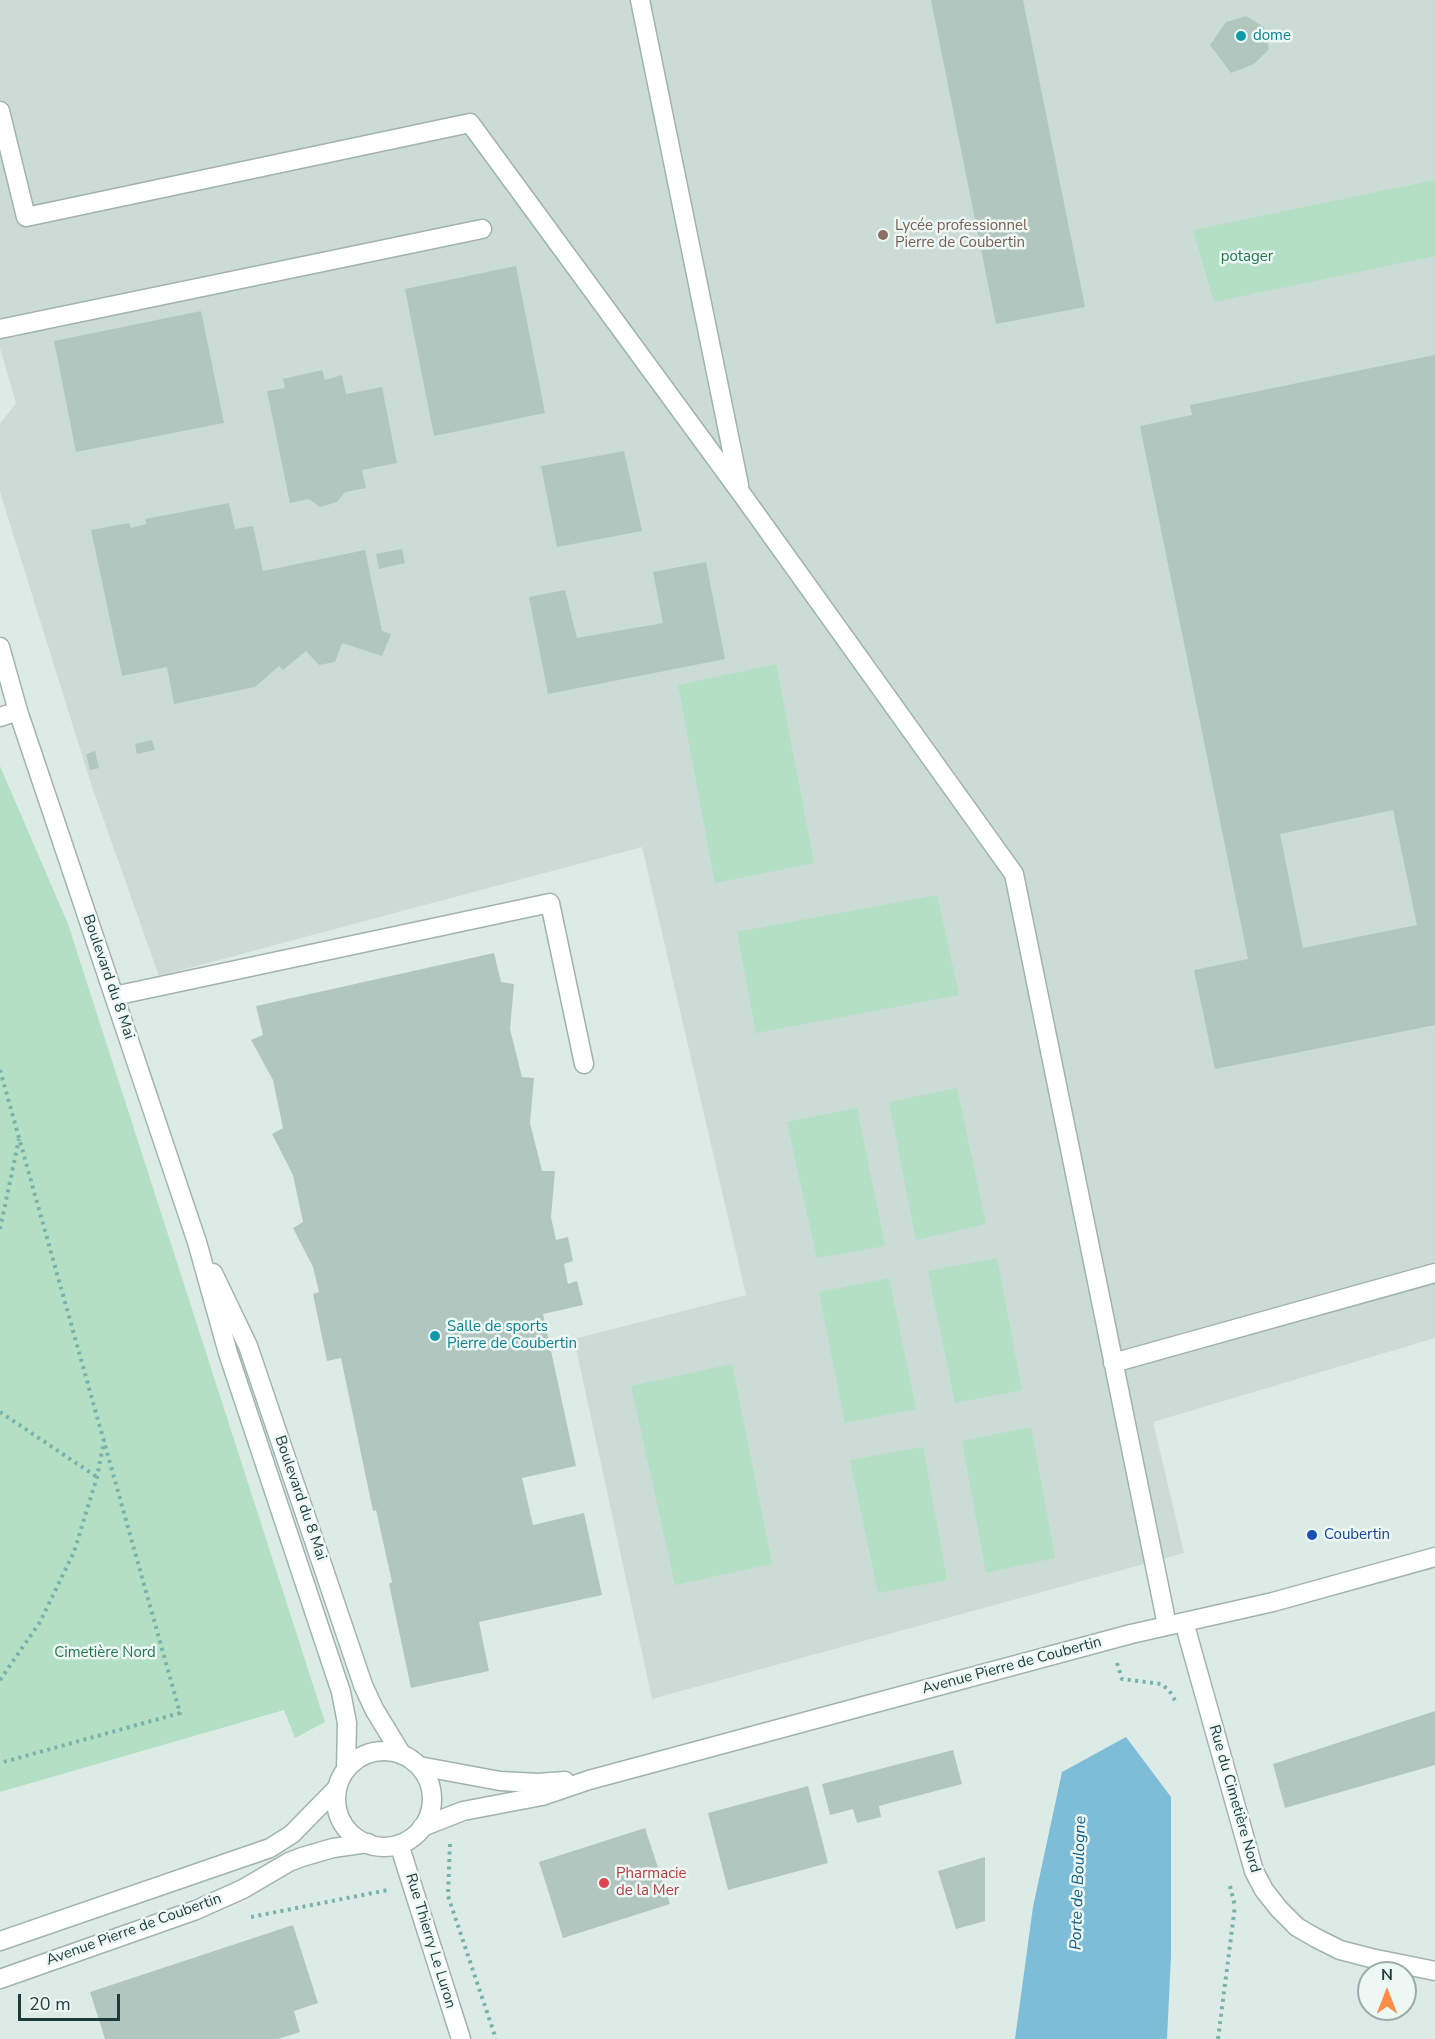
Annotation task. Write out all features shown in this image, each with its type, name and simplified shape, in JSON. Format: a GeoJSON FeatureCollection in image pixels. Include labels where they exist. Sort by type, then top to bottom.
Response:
{"type":"FeatureCollection","features":[{"type":"Feature","properties":{"kind":"street"},"geometry":{"type":"LineString","coordinates":[[640,0],[741,493]]}},
{"type":"Feature","properties":{"kind":"street","name":"Rue du Cimetière Nord"},"geometry":{"type":"LineString","coordinates":[[0,111],[26,217],[470,123],[741,493],[1014,874],[1113,1363],[1175,1623],[1254,1871],[1264,1890],[1279,1909],[1297,1926],[1316,1938],[1340,1950],[1435,1971]]}},
{"type":"Feature","properties":{"kind":"street"},"geometry":{"type":"LineString","coordinates":[[0,329],[482,229]]}},
{"type":"Feature","properties":{"kind":"street","name":"Boulevard du 8 Mai"},"geometry":{"type":"LineString","coordinates":[[0,647],[18,711],[197,1242],[228,1353],[341,1692],[347,1723],[346,1770]]}},
{"type":"Feature","properties":{"kind":"street","name":"Boulevard du 8 Mai"},"geometry":{"type":"LineString","coordinates":[[0,669],[18,711]]}},
{"type":"Feature","properties":{"kind":"street"},"geometry":{"type":"LineString","coordinates":[[0,717],[18,711]]}},
{"type":"Feature","properties":{"kind":"street"},"geometry":{"type":"LineString","coordinates":[[114,996],[550,903],[584,1064]]}},
{"type":"Feature","properties":{"kind":"street","name":"Boulevard du 8 Mai"},"geometry":{"type":"LineString","coordinates":[[197,1242],[248,1346],[363,1685],[374,1709],[402,1755]]}},
{"type":"Feature","properties":{"kind":"street"},"geometry":{"type":"LineString","coordinates":[[1113,1363],[1435,1273]]}},
{"type":"Feature","properties":{"kind":"street","name":"Avenue Pierre de Coubertin"},"geometry":{"type":"LineString","coordinates":[[422,1827],[463,1811],[542,1796],[589,1780],[1175,1623],[1273,1602],[1435,1557]]}},
{"type":"Feature","properties":{"kind":"street"},"geometry":{"type":"LineString","coordinates":[[389,1751],[402,1755],[419,1766],[427,1778],[431,1792],[431,1807],[422,1827],[414,1836],[399,1844],[380,1846],[368,1844],[350,1833],[337,1808],[338,1788],[346,1770],[356,1760],[375,1752],[389,1751]]}},
{"type":"Feature","properties":{"kind":"street","name":"Avenue Pierre de Coubertin"},"geometry":{"type":"LineString","coordinates":[[419,1766],[500,1781],[538,1783],[589,1780]]}},
{"type":"Feature","properties":{"kind":"street","name":"Avenue Pierre de Coubertin"},"geometry":{"type":"LineString","coordinates":[[0,1941],[270,1848],[299,1828],[338,1788]]}},
{"type":"Feature","properties":{"kind":"street","name":"Avenue Pierre de Coubertin"},"geometry":{"type":"LineString","coordinates":[[0,1979],[196,1910],[243,1889],[289,1862],[302,1857],[333,1848],[368,1844]]}},
{"type":"Feature","properties":{"kind":"street","name":"Rue Thierry Le Luron"},"geometry":{"type":"LineString","coordinates":[[399,1844],[460,2039]]}},
{"type":"Feature","properties":{"kind":"path"},"geometry":{"type":"LineString","coordinates":[[0,1070],[180,1713],[0,1763]]}},
{"type":"Feature","properties":{"kind":"path"},"geometry":{"type":"LineString","coordinates":[[0,1229],[19,1138]]}},
{"type":"Feature","properties":{"kind":"path"},"geometry":{"type":"LineString","coordinates":[[0,1412],[97,1477]]}},
{"type":"Feature","properties":{"kind":"path"},"geometry":{"type":"LineString","coordinates":[[0,1680],[40,1622],[74,1552],[97,1477],[104,1440]]}},
{"type":"Feature","properties":{"kind":"path"},"geometry":{"type":"LineString","coordinates":[[1122,1678],[1161,1684],[1169,1690],[1179,1707]]}},
{"type":"Feature","properties":{"kind":"path"},"geometry":{"type":"LineString","coordinates":[[455,1837],[450,1844],[448,1896],[496,2039]]}},
{"type":"Feature","properties":{"kind":"path"},"geometry":{"type":"LineString","coordinates":[[243,1889],[251,1917],[389,1890],[448,1871]]}},
{"type":"Feature","properties":{"kind":"path"},"geometry":{"type":"LineString","coordinates":[[1218,2039],[1235,1906],[1254,1871]]}},
{"type":"Feature","properties":{"kind":"path"},"geometry":{"type":"LineString","coordinates":[[1229,1883],[1235,1906]]}},
{"type":"Feature","properties":{"kind":"shaded area"},"geometry":{"type":"Polygon","coordinates":[[[0,0],[1435,0],[1435,1338],[1153,1422],[1184,1553],[652,1699],[574,1339],[746,1295],[642,847],[159,976],[92,787],[0,492],[0,424],[16,403],[0,348],[0,0]]]}},
{"type":"Feature","properties":{"kind":"green space","name":"potager"},"geometry":{"type":"Polygon","coordinates":[[[1435,180],[1435,256],[1214,302],[1193,230],[1435,180]]]}},
{"type":"Feature","properties":{"kind":"green space"},"geometry":{"type":"Polygon","coordinates":[[[776,664],[814,863],[715,883],[678,685],[776,664]]]}},
{"type":"Feature","properties":{"kind":"green space","name":"Cimetière Nord"},"geometry":{"type":"Polygon","coordinates":[[[0,766],[68,924],[325,1722],[295,1738],[284,1710],[0,1792],[0,766]]]}},
{"type":"Feature","properties":{"kind":"green space"},"geometry":{"type":"Polygon","coordinates":[[[937,895],[959,995],[756,1033],[737,932],[937,895]]]}},
{"type":"Feature","properties":{"kind":"green space"},"geometry":{"type":"Polygon","coordinates":[[[957,1088],[986,1224],[916,1240],[889,1102],[957,1088]]]}},
{"type":"Feature","properties":{"kind":"green space"},"geometry":{"type":"Polygon","coordinates":[[[857,1108],[885,1246],[817,1258],[787,1122],[857,1108]]]}},
{"type":"Feature","properties":{"kind":"green space"},"geometry":{"type":"Polygon","coordinates":[[[997,1258],[1022,1390],[955,1403],[928,1271],[997,1258]]]}},
{"type":"Feature","properties":{"kind":"green space"},"geometry":{"type":"Polygon","coordinates":[[[889,1278],[916,1409],[845,1423],[819,1292],[889,1278]]]}},
{"type":"Feature","properties":{"kind":"green space"},"geometry":{"type":"Polygon","coordinates":[[[732,1364],[772,1564],[675,1585],[631,1386],[732,1364]]]}},
{"type":"Feature","properties":{"kind":"green space"},"geometry":{"type":"Polygon","coordinates":[[[1031,1427],[1055,1558],[986,1573],[962,1441],[1031,1427]]]}},
{"type":"Feature","properties":{"kind":"green space"},"geometry":{"type":"Polygon","coordinates":[[[923,1447],[947,1580],[878,1593],[850,1460],[923,1447]]]}},
{"type":"Feature","properties":{"kind":"water","name":"Porte de Boulogne"},"geometry":{"type":"Polygon","coordinates":[[[1126,1737],[1171,1797],[1171,1956],[1167,2039],[1015,2039],[1033,1907],[1062,1772],[1126,1737]]]}},
{"type":"Feature","properties":{"kind":"building"},"geometry":{"type":"Polygon","coordinates":[[[931,0],[1023,0],[1085,307],[996,324],[931,0]]]}},
{"type":"Feature","properties":{"kind":"building","name":"dome"},"geometry":{"type":"Polygon","coordinates":[[[1246,16],[1264,27],[1269,49],[1254,64],[1231,73],[1210,45],[1226,22],[1246,16]]]}},
{"type":"Feature","properties":{"kind":"building"},"geometry":{"type":"Polygon","coordinates":[[[516,266],[545,413],[434,436],[405,289],[516,266]]]}},
{"type":"Feature","properties":{"kind":"building"},"geometry":{"type":"Polygon","coordinates":[[[201,311],[224,423],[76,452],[54,341],[201,311]]]}},
{"type":"Feature","properties":{"kind":"building"},"geometry":{"type":"Polygon","coordinates":[[[1435,355],[1435,1025],[1215,1069],[1194,970],[1248,959],[1140,426],[1192,415],[1190,405],[1435,355]],[[1393,810],[1280,834],[1303,948],[1417,925],[1393,810]]]}},
{"type":"Feature","properties":{"kind":"building"},"geometry":{"type":"Polygon","coordinates":[[[322,370],[325,380],[342,375],[346,394],[382,387],[397,463],[362,470],[366,488],[345,492],[337,502],[320,507],[309,499],[290,503],[267,391],[285,388],[283,379],[322,370]]]}},
{"type":"Feature","properties":{"kind":"building"},"geometry":{"type":"Polygon","coordinates":[[[624,451],[642,531],[557,547],[541,466],[624,451]]]}},
{"type":"Feature","properties":{"kind":"building"},"geometry":{"type":"Polygon","coordinates":[[[229,503],[235,529],[253,526],[263,571],[365,550],[382,631],[391,634],[382,656],[342,643],[335,662],[319,665],[306,651],[283,670],[279,666],[255,687],[174,704],[167,667],[122,676],[91,530],[129,523],[131,528],[146,524],[145,519],[229,503]]]}},
{"type":"Feature","properties":{"kind":"building"},"geometry":{"type":"Polygon","coordinates":[[[402,549],[405,563],[379,569],[376,554],[402,549]]]}},
{"type":"Feature","properties":{"kind":"building"},"geometry":{"type":"Polygon","coordinates":[[[706,562],[725,659],[548,694],[529,597],[565,590],[577,638],[663,623],[653,572],[706,562]]]}},
{"type":"Feature","properties":{"kind":"building"},"geometry":{"type":"Polygon","coordinates":[[[152,740],[155,750],[137,754],[135,744],[152,740]]]}},
{"type":"Feature","properties":{"kind":"building"},"geometry":{"type":"Polygon","coordinates":[[[95,751],[99,768],[90,770],[86,754],[95,751]]]}},
{"type":"Feature","properties":{"kind":"building","name":"Salle de sports Pierre de Coubertin"},"geometry":{"type":"Polygon","coordinates":[[[494,953],[501,982],[514,984],[510,1029],[522,1077],[534,1078],[530,1123],[542,1171],[555,1171],[551,1217],[556,1240],[568,1237],[573,1261],[564,1264],[568,1284],[577,1281],[583,1305],[543,1314],[576,1466],[522,1478],[533,1525],[584,1513],[602,1595],[479,1622],[489,1671],[411,1688],[389,1584],[392,1582],[376,1510],[373,1511],[341,1358],[327,1361],[313,1294],[319,1292],[313,1267],[293,1228],[303,1222],[293,1175],[272,1134],[283,1128],[273,1080],[251,1040],[263,1035],[256,1006],[494,953]]]}},
{"type":"Feature","properties":{"kind":"building"},"geometry":{"type":"Polygon","coordinates":[[[1435,1711],[1435,1765],[1285,1808],[1273,1764],[1435,1711]]]}},
{"type":"Feature","properties":{"kind":"building"},"geometry":{"type":"Polygon","coordinates":[[[953,1750],[962,1784],[879,1806],[881,1817],[857,1823],[853,1809],[830,1815],[822,1784],[953,1750]]]}},
{"type":"Feature","properties":{"kind":"building"},"geometry":{"type":"Polygon","coordinates":[[[808,1786],[828,1863],[728,1890],[708,1813],[808,1786]]]}},
{"type":"Feature","properties":{"kind":"building","name":"Pharmacie de la Mer"},"geometry":{"type":"Polygon","coordinates":[[[645,1828],[670,1904],[563,1938],[539,1862],[645,1828]]]}},
{"type":"Feature","properties":{"kind":"building"},"geometry":{"type":"Polygon","coordinates":[[[985,1857],[985,1921],[956,1929],[938,1871],[985,1857]]]}},
{"type":"Feature","properties":{"kind":"building"},"geometry":{"type":"Polygon","coordinates":[[[293,1925],[318,2003],[294,2011],[300,2032],[278,2039],[105,2039],[90,1992],[293,1925]]]}},
{"type":"Feature","properties":{"kind":"place","name":"dome"},"geometry":{"type":"Point","coordinates":[1241,36]}},
{"type":"Feature","properties":{"kind":"place","name":"Lycée professionnel Pierre de Coubertin"},"geometry":{"type":"Point","coordinates":[883,235]}},
{"type":"Feature","properties":{"kind":"place","name":"Salle de sports Pierre de Coubertin"},"geometry":{"type":"Point","coordinates":[435,1336]}},
{"type":"Feature","properties":{"kind":"place","name":"Coubertin"},"geometry":{"type":"Point","coordinates":[1312,1535]}},
{"type":"Feature","properties":{"kind":"place","name":"Pharmacie de la Mer"},"geometry":{"type":"Point","coordinates":[604,1883]}}]}
